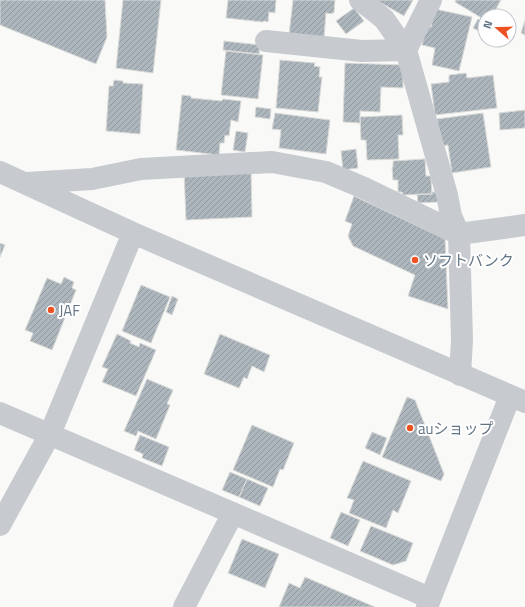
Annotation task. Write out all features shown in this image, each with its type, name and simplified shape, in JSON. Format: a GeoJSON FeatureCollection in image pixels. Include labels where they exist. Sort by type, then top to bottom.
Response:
{"type":"FeatureCollection","features":[{"type":"Feature","properties":{"kind":"street"},"geometry":{"type":"LineString","coordinates":[[360,0],[384,18],[406,50],[447,195],[451,216],[459,234],[462,340],[460,375]]}},
{"type":"Feature","properties":{"kind":"street"},"geometry":{"type":"LineString","coordinates":[[406,50],[431,0]]}},
{"type":"Feature","properties":{"kind":"street"},"geometry":{"type":"LineString","coordinates":[[266,41],[362,51],[406,50]]}},
{"type":"Feature","properties":{"kind":"street"},"geometry":{"type":"LineString","coordinates":[[24,183],[92,179],[141,169],[272,162],[326,172],[364,188],[459,234],[525,225]]}},
{"type":"Feature","properties":{"kind":"street"},"geometry":{"type":"LineString","coordinates":[[0,172],[133,234],[517,399],[428,603],[233,513],[0,413]]}},
{"type":"Feature","properties":{"kind":"street"},"geometry":{"type":"LineString","coordinates":[[0,525],[50,434],[133,234]]}},
{"type":"Feature","properties":{"kind":"street"},"geometry":{"type":"LineString","coordinates":[[184,607],[233,513]]}},
{"type":"Feature","properties":{"kind":"building"},"geometry":{"type":"Polygon","coordinates":[[[0,0],[105,0],[107,37],[96,64],[0,25],[0,0]]]}},
{"type":"Feature","properties":{"kind":"building"},"geometry":{"type":"Polygon","coordinates":[[[123,0],[161,0],[153,73],[116,68],[123,0]]]}},
{"type":"Feature","properties":{"kind":"building"},"geometry":{"type":"Polygon","coordinates":[[[228,0],[276,0],[275,13],[269,12],[268,22],[226,18],[228,0]]]}},
{"type":"Feature","properties":{"kind":"building"},"geometry":{"type":"Polygon","coordinates":[[[293,0],[335,0],[334,13],[326,13],[324,38],[289,34],[293,0]]]}},
{"type":"Feature","properties":{"kind":"building"},"geometry":{"type":"Polygon","coordinates":[[[376,0],[413,0],[404,16],[376,0]]]}},
{"type":"Feature","properties":{"kind":"building"},"geometry":{"type":"Polygon","coordinates":[[[456,0],[501,0],[496,8],[477,8],[477,15],[455,2],[456,0]]]}},
{"type":"Feature","properties":{"kind":"building"},"geometry":{"type":"Polygon","coordinates":[[[354,8],[364,21],[346,34],[336,21],[354,8]]]}},
{"type":"Feature","properties":{"kind":"building"},"geometry":{"type":"Polygon","coordinates":[[[435,9],[472,17],[459,71],[432,65],[435,48],[422,45],[426,26],[431,27],[435,9]]]}},
{"type":"Feature","properties":{"kind":"building"},"geometry":{"type":"Polygon","coordinates":[[[525,20],[525,35],[521,33],[525,20]]]}},
{"type":"Feature","properties":{"kind":"building"},"geometry":{"type":"Polygon","coordinates":[[[477,21],[477,30],[473,28],[477,21]]]}},
{"type":"Feature","properties":{"kind":"building"},"geometry":{"type":"Polygon","coordinates":[[[224,41],[260,45],[259,54],[223,50],[224,41]]]}},
{"type":"Feature","properties":{"kind":"building"},"geometry":{"type":"Polygon","coordinates":[[[226,51],[263,55],[258,99],[221,95],[226,51]]]}},
{"type":"Feature","properties":{"kind":"building"},"geometry":{"type":"Polygon","coordinates":[[[280,60],[315,63],[314,66],[320,67],[319,77],[322,77],[318,112],[276,108],[280,60]]]}},
{"type":"Feature","properties":{"kind":"building"},"geometry":{"type":"Polygon","coordinates":[[[345,63],[403,65],[403,88],[381,87],[380,112],[360,111],[360,123],[343,122],[345,63]]]}},
{"type":"Feature","properties":{"kind":"building"},"geometry":{"type":"Polygon","coordinates":[[[466,73],[467,78],[493,75],[497,108],[435,115],[431,84],[449,82],[449,75],[466,73]]]}},
{"type":"Feature","properties":{"kind":"building"},"geometry":{"type":"Polygon","coordinates":[[[114,80],[123,81],[123,83],[143,84],[140,134],[106,131],[109,86],[113,86],[114,80]]]}},
{"type":"Feature","properties":{"kind":"building"},"geometry":{"type":"Polygon","coordinates":[[[182,95],[191,96],[191,98],[241,101],[238,122],[231,120],[229,136],[225,135],[224,143],[220,143],[219,155],[176,150],[182,95]]]}},
{"type":"Feature","properties":{"kind":"building"},"geometry":{"type":"Polygon","coordinates":[[[256,107],[271,109],[270,119],[255,117],[256,107]]]}},
{"type":"Feature","properties":{"kind":"building"},"geometry":{"type":"Polygon","coordinates":[[[525,110],[525,128],[500,130],[499,113],[525,110]]]}},
{"type":"Feature","properties":{"kind":"building"},"geometry":{"type":"Polygon","coordinates":[[[275,113],[330,120],[326,154],[279,148],[281,130],[272,129],[275,113]]]}},
{"type":"Feature","properties":{"kind":"building"},"geometry":{"type":"Polygon","coordinates":[[[483,113],[491,167],[452,173],[448,145],[441,146],[437,119],[483,113]]]}},
{"type":"Feature","properties":{"kind":"building"},"geometry":{"type":"Polygon","coordinates":[[[402,115],[403,135],[398,135],[399,159],[367,160],[366,140],[361,140],[360,117],[402,115]]]}},
{"type":"Feature","properties":{"kind":"building"},"geometry":{"type":"Polygon","coordinates":[[[236,131],[248,133],[245,152],[233,150],[236,131]]]}},
{"type":"Feature","properties":{"kind":"building"},"geometry":{"type":"Polygon","coordinates":[[[356,149],[358,168],[343,170],[341,151],[356,149]]]}},
{"type":"Feature","properties":{"kind":"building"},"geometry":{"type":"Polygon","coordinates":[[[425,159],[426,176],[431,176],[432,194],[403,195],[402,192],[398,192],[398,180],[393,180],[393,161],[425,159]]]}},
{"type":"Feature","properties":{"kind":"building"},"geometry":{"type":"Polygon","coordinates":[[[251,169],[252,217],[186,220],[184,171],[251,169]]]}},
{"type":"Feature","properties":{"kind":"building"},"geometry":{"type":"Polygon","coordinates":[[[431,192],[438,192],[438,202],[418,203],[417,194],[432,194],[431,192]]]}},
{"type":"Feature","properties":{"kind":"building","name":"ソフトバンク"},"geometry":{"type":"Polygon","coordinates":[[[354,196],[445,239],[448,309],[408,296],[415,275],[353,246],[348,236],[352,224],[345,221],[354,196]]]}},
{"type":"Feature","properties":{"kind":"building"},"geometry":{"type":"Polygon","coordinates":[[[0,243],[5,245],[0,257],[0,243]]]}},
{"type":"Feature","properties":{"kind":"building","name":"JAF"},"geometry":{"type":"Polygon","coordinates":[[[64,277],[74,282],[72,288],[76,290],[52,350],[30,341],[33,333],[25,330],[47,278],[61,284],[64,277]]]}},
{"type":"Feature","properties":{"kind":"building"},"geometry":{"type":"Polygon","coordinates":[[[141,285],[170,297],[151,343],[122,331],[141,285]]]}},
{"type":"Feature","properties":{"kind":"building"},"geometry":{"type":"Polygon","coordinates":[[[172,296],[178,299],[172,315],[166,312],[172,296]]]}},
{"type":"Feature","properties":{"kind":"building"},"geometry":{"type":"Polygon","coordinates":[[[117,334],[139,347],[140,343],[156,350],[136,396],[102,382],[108,369],[102,367],[117,334]]]}},
{"type":"Feature","properties":{"kind":"building"},"geometry":{"type":"Polygon","coordinates":[[[220,334],[270,355],[264,372],[252,366],[247,379],[244,377],[239,388],[204,374],[220,334]]]}},
{"type":"Feature","properties":{"kind":"building"},"geometry":{"type":"Polygon","coordinates":[[[147,379],[173,390],[167,404],[170,405],[156,439],[138,431],[136,436],[124,431],[147,379]]]}},
{"type":"Feature","properties":{"kind":"building","name":"auショップ"},"geometry":{"type":"Polygon","coordinates":[[[407,397],[415,400],[444,474],[441,481],[382,457],[407,397]]]}},
{"type":"Feature","properties":{"kind":"building"},"geometry":{"type":"Polygon","coordinates":[[[252,425],[294,443],[283,470],[280,469],[273,487],[233,470],[252,425]]]}},
{"type":"Feature","properties":{"kind":"building"},"geometry":{"type":"Polygon","coordinates":[[[372,432],[387,438],[380,455],[365,448],[372,432]]]}},
{"type":"Feature","properties":{"kind":"building"},"geometry":{"type":"Polygon","coordinates":[[[140,435],[169,447],[162,466],[142,458],[143,454],[134,450],[140,435]]]}},
{"type":"Feature","properties":{"kind":"building"},"geometry":{"type":"Polygon","coordinates":[[[363,461],[411,481],[398,513],[393,510],[386,528],[349,513],[354,500],[347,498],[363,461]]]}},
{"type":"Feature","properties":{"kind":"building"},"geometry":{"type":"Polygon","coordinates":[[[230,472],[247,479],[239,497],[222,490],[230,472]]]}},
{"type":"Feature","properties":{"kind":"building"},"geometry":{"type":"Polygon","coordinates":[[[247,479],[268,488],[260,506],[239,497],[247,479]]]}},
{"type":"Feature","properties":{"kind":"building"},"geometry":{"type":"Polygon","coordinates":[[[341,512],[360,520],[348,546],[330,538],[341,512]]]}},
{"type":"Feature","properties":{"kind":"building"},"geometry":{"type":"Polygon","coordinates":[[[371,526],[413,543],[406,561],[393,565],[360,551],[371,526]]]}},
{"type":"Feature","properties":{"kind":"building"},"geometry":{"type":"Polygon","coordinates":[[[242,539],[279,554],[265,588],[228,573],[242,539]]]}},
{"type":"Feature","properties":{"kind":"building"},"geometry":{"type":"Polygon","coordinates":[[[305,577],[375,607],[279,607],[289,583],[300,588],[305,577]]]}},
{"type":"Feature","properties":{"kind":"place","name":"ソフトバンク"},"geometry":{"type":"Point","coordinates":[415,260]}},
{"type":"Feature","properties":{"kind":"place","name":"JAF"},"geometry":{"type":"Point","coordinates":[51,310]}},
{"type":"Feature","properties":{"kind":"place","name":"auショップ"},"geometry":{"type":"Point","coordinates":[410,428]}}]}
